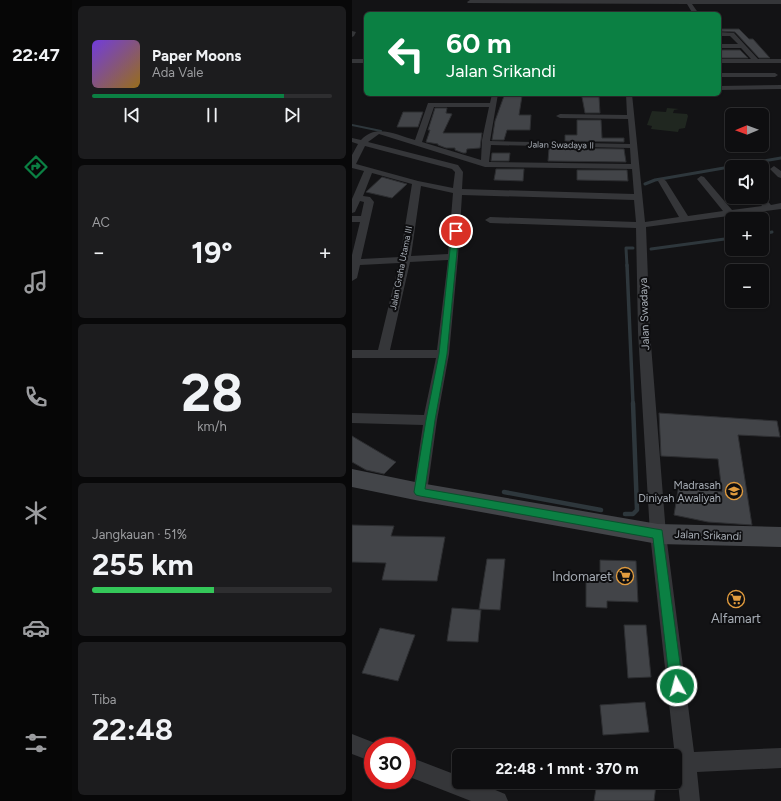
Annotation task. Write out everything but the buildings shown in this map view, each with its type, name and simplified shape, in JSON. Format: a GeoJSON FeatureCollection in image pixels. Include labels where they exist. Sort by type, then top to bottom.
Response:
{"type":"FeatureCollection","features":[{"type":"Feature","properties":{"kind":"main road","name":"Jalan Srikandi"},"geometry":{"type":"LineString","coordinates":[[352,478],[420,492],[658,534],[781,537]]}},
{"type":"Feature","properties":{"kind":"street"},"geometry":{"type":"LineString","coordinates":[[470,2],[781,2]]}},
{"type":"Feature","properties":{"kind":"street"},"geometry":{"type":"LineString","coordinates":[[648,2],[650,8]]}},
{"type":"Feature","properties":{"kind":"street"},"geometry":{"type":"LineString","coordinates":[[689,2],[695,12]]}},
{"type":"Feature","properties":{"kind":"street"},"geometry":{"type":"LineString","coordinates":[[721,34],[735,34],[742,46],[756,61]]}},
{"type":"Feature","properties":{"kind":"street"},"geometry":{"type":"LineString","coordinates":[[721,46],[742,46]]}},
{"type":"Feature","properties":{"kind":"street"},"geometry":{"type":"LineString","coordinates":[[352,61],[364,61]]}},
{"type":"Feature","properties":{"kind":"street"},"geometry":{"type":"LineString","coordinates":[[721,61],[781,61]]}},
{"type":"Feature","properties":{"kind":"street"},"geometry":{"type":"LineString","coordinates":[[721,75],[775,75]]}},
{"type":"Feature","properties":{"kind":"street"},"geometry":{"type":"LineString","coordinates":[[721,88],[781,87]]}},
{"type":"Feature","properties":{"kind":"street"},"geometry":{"type":"LineString","coordinates":[[485,164],[488,142],[486,140],[495,96]]}},
{"type":"Feature","properties":{"kind":"street","name":"Jalan Swadaya"},"geometry":{"type":"LineString","coordinates":[[629,96],[641,225],[644,332],[658,534],[690,801]]}},
{"type":"Feature","properties":{"kind":"street"},"geometry":{"type":"LineString","coordinates":[[418,143],[431,105],[493,105]]}},
{"type":"Feature","properties":{"kind":"street"},"geometry":{"type":"LineString","coordinates":[[560,116],[631,117]]}},
{"type":"Feature","properties":{"kind":"street"},"geometry":{"type":"LineString","coordinates":[[636,167],[485,164],[382,132],[374,134],[362,143],[352,164],[417,183],[459,192],[639,197]]}},
{"type":"Feature","properties":{"kind":"street"},"geometry":{"type":"LineString","coordinates":[[352,140],[455,167],[459,172],[459,192],[443,354],[430,420],[420,492]]}},
{"type":"Feature","properties":{"kind":"street","name":"Jalan Swadaya II"},"geometry":{"type":"LineString","coordinates":[[488,142],[634,146]]}},
{"type":"Feature","properties":{"kind":"street"},"geometry":{"type":"LineString","coordinates":[[352,210],[369,170]]}},
{"type":"Feature","properties":{"kind":"street"},"geometry":{"type":"LineString","coordinates":[[701,179],[730,212],[781,206]]}},
{"type":"Feature","properties":{"kind":"street"},"geometry":{"type":"LineString","coordinates":[[662,181],[685,219]]}},
{"type":"Feature","properties":{"kind":"street","name":"Jalan Graha Utama III"},"geometry":{"type":"LineString","coordinates":[[383,353],[405,260],[417,183]]}},
{"type":"Feature","properties":{"kind":"street"},"geometry":{"type":"LineString","coordinates":[[352,278],[369,202],[367,199],[356,198]]}},
{"type":"Feature","properties":{"kind":"street"},"geometry":{"type":"LineString","coordinates":[[766,204],[769,208]]}},
{"type":"Feature","properties":{"kind":"street"},"geometry":{"type":"LineString","coordinates":[[490,220],[641,225],[725,213]]}},
{"type":"Feature","properties":{"kind":"street"},"geometry":{"type":"LineString","coordinates":[[352,219],[366,218]]}},
{"type":"Feature","properties":{"kind":"street"},"geometry":{"type":"LineString","coordinates":[[356,262],[453,257]]}},
{"type":"Feature","properties":{"kind":"street"},"geometry":{"type":"LineString","coordinates":[[352,354],[443,354]]}},
{"type":"Feature","properties":{"kind":"street"},"geometry":{"type":"LineString","coordinates":[[352,418],[430,420]]}},
{"type":"Feature","properties":{"kind":"street"},"geometry":{"type":"LineString","coordinates":[[352,744],[364,749]]}},
{"type":"Feature","properties":{"kind":"street"},"geometry":{"type":"LineString","coordinates":[[686,762],[781,758]]}},
{"type":"Feature","properties":{"kind":"street"},"geometry":{"type":"LineString","coordinates":[[416,769],[498,801]]}},
{"type":"Feature","properties":{"kind":"shaded area"},"geometry":{"type":"Polygon","coordinates":[[[667,108],[679,109],[674,110],[673,113],[687,114],[688,116],[685,128],[679,129],[678,132],[651,129],[652,126],[647,125],[652,111],[666,112],[667,108]]]}},
{"type":"Feature","properties":{"kind":"waterway"},"geometry":{"type":"LineString","coordinates":[[352,125],[381,131]]}},
{"type":"Feature","properties":{"kind":"waterway"},"geometry":{"type":"LineString","coordinates":[[645,184],[655,180],[781,158]]}},
{"type":"Feature","properties":{"kind":"waterway"},"geometry":{"type":"LineString","coordinates":[[651,249],[725,239]]}},
{"type":"Feature","properties":{"kind":"waterway"},"geometry":{"type":"LineString","coordinates":[[627,266],[626,248],[633,248]]}},
{"type":"Feature","properties":{"kind":"waterway"},"geometry":{"type":"LineString","coordinates":[[627,265],[633,404]]}},
{"type":"Feature","properties":{"kind":"waterway"},"geometry":{"type":"LineString","coordinates":[[625,514],[633,514],[637,510],[633,403]]}},
{"type":"Feature","properties":{"kind":"waterway"},"geometry":{"type":"LineString","coordinates":[[504,492],[601,510]]}},
{"type":"Feature","properties":{"kind":"place","name":"Madrasah Diniyah Awaliyah"},"geometry":{"type":"Point","coordinates":[734,491]}},
{"type":"Feature","properties":{"kind":"place","name":"Indomaret"},"geometry":{"type":"Point","coordinates":[625,576]}},
{"type":"Feature","properties":{"kind":"place","name":"Alfamart"},"geometry":{"type":"Point","coordinates":[736,599]}},
{"type":"Feature","properties":{"kind":"route"},"geometry":{"type":"LineString","coordinates":[[456,231],[443,354],[430,420],[420,492],[658,534],[677,686]]}}]}
